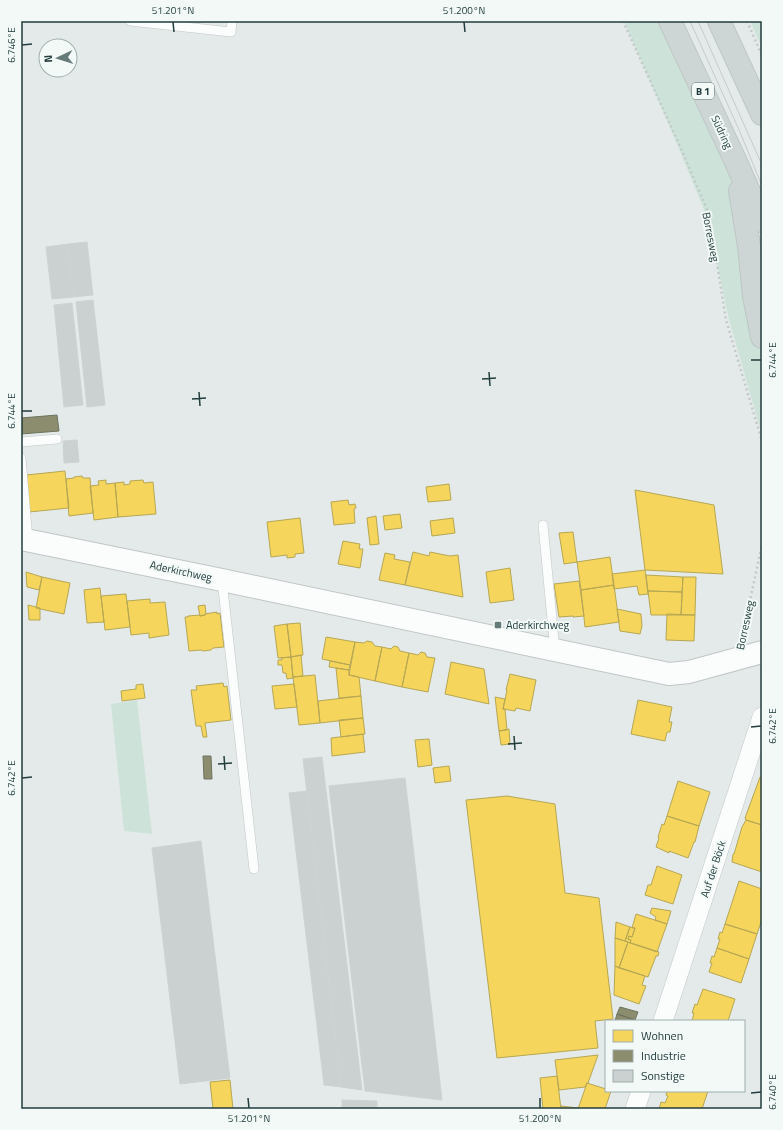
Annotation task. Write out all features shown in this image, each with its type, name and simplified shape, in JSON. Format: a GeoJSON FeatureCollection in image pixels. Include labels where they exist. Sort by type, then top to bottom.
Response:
{"type":"FeatureCollection","features":[{"type":"Feature","properties":{"kind":"main road","name":"Südring"},"geometry":{"type":"LineString","coordinates":[[670,21],[762,221]]}},
{"type":"Feature","properties":{"kind":"main road"},"geometry":{"type":"LineString","coordinates":[[719,21],[761,112]]}},
{"type":"Feature","properties":{"kind":"main road"},"geometry":{"type":"LineString","coordinates":[[736,162],[749,246],[754,296],[762,337]]}},
{"type":"Feature","properties":{"kind":"street","name":"Aderkirchweg"},"geometry":{"type":"LineString","coordinates":[[24,540],[669,674],[689,672],[762,652]]}},
{"type":"Feature","properties":{"kind":"street","name":"Auf der Böck"},"geometry":{"type":"LineString","coordinates":[[663,1020],[762,717]]}},
{"type":"Feature","properties":{"kind":"street"},"geometry":{"type":"LineString","coordinates":[[635,1109],[640,1092]]}},
{"type":"Feature","properties":{"kind":"lane"},"geometry":{"type":"LineString","coordinates":[[130,21],[231,32],[232,21]]}},
{"type":"Feature","properties":{"kind":"lane"},"geometry":{"type":"LineString","coordinates":[[21,442],[57,439]]}},
{"type":"Feature","properties":{"kind":"lane"},"geometry":{"type":"LineString","coordinates":[[21,458],[24,540]]}},
{"type":"Feature","properties":{"kind":"lane"},"geometry":{"type":"LineString","coordinates":[[543,525],[555,651]]}},
{"type":"Feature","properties":{"kind":"lane"},"geometry":{"type":"LineString","coordinates":[[222,580],[254,869]]}},
{"type":"Feature","properties":{"kind":"path","name":"Borresweg"},"geometry":{"type":"LineString","coordinates":[[623,21],[679,144],[708,214],[726,320],[762,441]]}},
{"type":"Feature","properties":{"kind":"path"},"geometry":{"type":"LineString","coordinates":[[747,21],[762,56]]}},
{"type":"Feature","properties":{"kind":"path","name":"Borresweg"},"geometry":{"type":"LineString","coordinates":[[737,659],[762,545]]}},
{"type":"Feature","properties":{"kind":"green space"},"geometry":{"type":"Polygon","coordinates":[[[624,21],[661,21],[730,164],[762,241],[762,435],[729,320],[707,217],[624,21]]]}},
{"type":"Feature","properties":{"kind":"green space"},"geometry":{"type":"Polygon","coordinates":[[[750,21],[761,21],[762,23],[762,48],[750,21]]]}},
{"type":"Feature","properties":{"kind":"green space"},"geometry":{"type":"Polygon","coordinates":[[[137,700],[152,834],[124,831],[111,704],[137,700]]]}},
{"type":"Feature","properties":{"kind":"building: Wohnen"},"geometry":{"type":"Polygon","coordinates":[[[65,471],[69,508],[29,512],[26,475],[65,471]]]}},
{"type":"Feature","properties":{"kind":"building: Wohnen"},"geometry":{"type":"Polygon","coordinates":[[[82,476],[83,478],[90,478],[93,513],[69,516],[66,479],[82,476]]]}},
{"type":"Feature","properties":{"kind":"building: Wohnen"},"geometry":{"type":"Polygon","coordinates":[[[106,480],[106,484],[115,483],[118,517],[94,520],[90,486],[99,485],[98,481],[106,480]]]}},
{"type":"Feature","properties":{"kind":"building: Wohnen"},"geometry":{"type":"Polygon","coordinates":[[[143,480],[144,483],[153,482],[156,514],[118,517],[115,483],[124,482],[124,485],[130,484],[130,481],[143,480]]]}},
{"type":"Feature","properties":{"kind":"building: Wohnen"},"geometry":{"type":"Polygon","coordinates":[[[449,484],[451,500],[428,502],[426,487],[449,484]]]}},
{"type":"Feature","properties":{"kind":"building: Wohnen"},"geometry":{"type":"Polygon","coordinates":[[[635,490],[714,505],[723,574],[645,570],[635,490]]]}},
{"type":"Feature","properties":{"kind":"building: Wohnen"},"geometry":{"type":"Polygon","coordinates":[[[348,500],[349,505],[355,504],[355,523],[334,525],[331,502],[348,500]]]}},
{"type":"Feature","properties":{"kind":"building: Wohnen"},"geometry":{"type":"Polygon","coordinates":[[[400,514],[402,528],[385,530],[383,516],[400,514]]]}},
{"type":"Feature","properties":{"kind":"building: Wohnen"},"geometry":{"type":"Polygon","coordinates":[[[376,516],[379,544],[370,545],[367,518],[376,516]]]}},
{"type":"Feature","properties":{"kind":"building: Wohnen"},"geometry":{"type":"Polygon","coordinates":[[[300,518],[304,553],[295,554],[295,557],[287,558],[287,555],[271,557],[267,522],[300,518]]]}},
{"type":"Feature","properties":{"kind":"building: Wohnen"},"geometry":{"type":"Polygon","coordinates":[[[453,518],[455,533],[432,536],[430,521],[453,518]]]}},
{"type":"Feature","properties":{"kind":"building: Wohnen"},"geometry":{"type":"Polygon","coordinates":[[[573,532],[577,562],[564,564],[559,533],[573,532]]]}},
{"type":"Feature","properties":{"kind":"building: Wohnen"},"geometry":{"type":"Polygon","coordinates":[[[343,541],[360,544],[359,549],[363,549],[360,568],[338,564],[343,541]]]}},
{"type":"Feature","properties":{"kind":"building: Wohnen"},"geometry":{"type":"Polygon","coordinates":[[[413,552],[429,556],[430,552],[450,556],[458,555],[463,597],[405,585],[413,552]]]}},
{"type":"Feature","properties":{"kind":"building: Wohnen"},"geometry":{"type":"Polygon","coordinates":[[[385,553],[395,555],[394,559],[410,562],[405,585],[379,580],[385,553]]]}},
{"type":"Feature","properties":{"kind":"building: Wohnen"},"geometry":{"type":"Polygon","coordinates":[[[610,557],[614,585],[581,590],[577,562],[610,557]]]}},
{"type":"Feature","properties":{"kind":"building: Wohnen"},"geometry":{"type":"Polygon","coordinates":[[[510,568],[514,600],[490,603],[486,572],[510,568]]]}},
{"type":"Feature","properties":{"kind":"building: Wohnen"},"geometry":{"type":"Polygon","coordinates":[[[645,570],[648,594],[639,595],[637,586],[614,589],[612,574],[645,570]]]}},
{"type":"Feature","properties":{"kind":"building: Wohnen"},"geometry":{"type":"Polygon","coordinates":[[[26,572],[42,577],[39,590],[27,587],[26,572]]]}},
{"type":"Feature","properties":{"kind":"building: Wohnen"},"geometry":{"type":"Polygon","coordinates":[[[646,575],[683,577],[682,592],[648,591],[646,575]]]}},
{"type":"Feature","properties":{"kind":"building: Wohnen"},"geometry":{"type":"Polygon","coordinates":[[[42,577],[70,583],[64,614],[36,608],[42,577]]]}},
{"type":"Feature","properties":{"kind":"building: Wohnen"},"geometry":{"type":"Polygon","coordinates":[[[683,577],[696,577],[695,615],[681,615],[683,577]]]}},
{"type":"Feature","properties":{"kind":"building: Wohnen"},"geometry":{"type":"Polygon","coordinates":[[[579,581],[584,616],[559,617],[554,584],[579,581]]]}},
{"type":"Feature","properties":{"kind":"building: Wohnen"},"geometry":{"type":"Polygon","coordinates":[[[614,585],[619,622],[585,627],[581,590],[614,585]]]}},
{"type":"Feature","properties":{"kind":"building: Wohnen"},"geometry":{"type":"Polygon","coordinates":[[[100,588],[104,622],[87,623],[84,590],[100,588]]]}},
{"type":"Feature","properties":{"kind":"building: Wohnen"},"geometry":{"type":"Polygon","coordinates":[[[648,591],[682,592],[681,615],[651,615],[648,591]]]}},
{"type":"Feature","properties":{"kind":"building: Wohnen"},"geometry":{"type":"Polygon","coordinates":[[[126,594],[130,627],[105,630],[101,596],[126,594]]]}},
{"type":"Feature","properties":{"kind":"building: Wohnen"},"geometry":{"type":"Polygon","coordinates":[[[150,599],[150,603],[165,602],[169,635],[149,638],[149,633],[131,635],[127,601],[150,599]]]}},
{"type":"Feature","properties":{"kind":"building: Wohnen"},"geometry":{"type":"Polygon","coordinates":[[[28,605],[40,608],[40,620],[29,620],[28,605]]]}},
{"type":"Feature","properties":{"kind":"building: Wohnen"},"geometry":{"type":"Polygon","coordinates":[[[205,605],[206,614],[200,616],[198,606],[205,605]]]}},
{"type":"Feature","properties":{"kind":"building: Wohnen"},"geometry":{"type":"Polygon","coordinates":[[[617,609],[641,614],[642,626],[640,634],[620,631],[617,609]]]}},
{"type":"Feature","properties":{"kind":"building: Wohnen"},"geometry":{"type":"Polygon","coordinates":[[[217,612],[217,614],[220,613],[224,647],[203,651],[189,651],[185,617],[200,616],[217,612]]]}},
{"type":"Feature","properties":{"kind":"building: Wohnen"},"geometry":{"type":"Polygon","coordinates":[[[667,614],[695,615],[694,641],[666,640],[667,614]]]}},
{"type":"Feature","properties":{"kind":"building: Wohnen"},"geometry":{"type":"Polygon","coordinates":[[[300,623],[303,655],[291,657],[287,624],[300,623]]]}},
{"type":"Feature","properties":{"kind":"building: Wohnen"},"geometry":{"type":"Polygon","coordinates":[[[287,624],[291,657],[278,658],[274,626],[287,624]]]}},
{"type":"Feature","properties":{"kind":"building: Wohnen"},"geometry":{"type":"Polygon","coordinates":[[[326,637],[355,642],[350,665],[322,659],[326,637]]]}},
{"type":"Feature","properties":{"kind":"building: Wohnen"},"geometry":{"type":"Polygon","coordinates":[[[367,641],[372,642],[375,646],[382,647],[375,681],[349,675],[355,642],[364,643],[367,641]]]}},
{"type":"Feature","properties":{"kind":"building: Wohnen"},"geometry":{"type":"Polygon","coordinates":[[[394,646],[398,647],[400,651],[409,653],[402,687],[375,681],[382,647],[391,649],[394,646]]]}},
{"type":"Feature","properties":{"kind":"building: Wohnen"},"geometry":{"type":"Polygon","coordinates":[[[421,652],[425,653],[427,657],[435,658],[428,692],[402,687],[409,653],[418,655],[421,652]]]}},
{"type":"Feature","properties":{"kind":"building: Wohnen"},"geometry":{"type":"Polygon","coordinates":[[[301,655],[303,676],[293,677],[291,657],[301,655]]]}},
{"type":"Feature","properties":{"kind":"building: Wohnen"},"geometry":{"type":"Polygon","coordinates":[[[291,657],[293,678],[287,679],[286,673],[283,673],[282,665],[278,665],[278,660],[282,660],[281,658],[291,657]]]}},
{"type":"Feature","properties":{"kind":"building: Wohnen"},"geometry":{"type":"Polygon","coordinates":[[[330,661],[350,665],[349,670],[329,667],[330,661]]]}},
{"type":"Feature","properties":{"kind":"building: Wohnen"},"geometry":{"type":"Polygon","coordinates":[[[451,662],[484,669],[489,704],[445,694],[451,662]]]}},
{"type":"Feature","properties":{"kind":"building: Wohnen"},"geometry":{"type":"Polygon","coordinates":[[[336,668],[349,670],[349,675],[359,677],[361,696],[339,698],[336,668]]]}},
{"type":"Feature","properties":{"kind":"building: Wohnen"},"geometry":{"type":"Polygon","coordinates":[[[510,674],[536,680],[530,711],[516,708],[515,711],[503,709],[510,674]]]}},
{"type":"Feature","properties":{"kind":"building: Wohnen"},"geometry":{"type":"Polygon","coordinates":[[[315,675],[320,723],[299,725],[293,677],[315,675]]]}},
{"type":"Feature","properties":{"kind":"building: Wohnen"},"geometry":{"type":"Polygon","coordinates":[[[223,683],[224,687],[227,686],[231,720],[205,723],[207,737],[203,737],[201,726],[196,726],[191,690],[197,690],[196,686],[223,683]]]}},
{"type":"Feature","properties":{"kind":"building: Wohnen"},"geometry":{"type":"Polygon","coordinates":[[[143,684],[145,698],[122,701],[121,691],[136,689],[136,685],[143,684]]]}},
{"type":"Feature","properties":{"kind":"building: Wohnen"},"geometry":{"type":"Polygon","coordinates":[[[294,684],[297,707],[275,709],[272,686],[294,684]]]}},
{"type":"Feature","properties":{"kind":"building: Wohnen"},"geometry":{"type":"Polygon","coordinates":[[[361,696],[363,718],[320,723],[318,701],[361,696]]]}},
{"type":"Feature","properties":{"kind":"building: Wohnen"},"geometry":{"type":"Polygon","coordinates":[[[495,697],[505,699],[503,709],[505,709],[507,730],[499,731],[495,697]]]}},
{"type":"Feature","properties":{"kind":"building: Wohnen"},"geometry":{"type":"Polygon","coordinates":[[[638,700],[672,707],[669,722],[672,722],[670,732],[667,732],[665,741],[631,734],[638,700]]]}},
{"type":"Feature","properties":{"kind":"building: Wohnen"},"geometry":{"type":"Polygon","coordinates":[[[363,718],[365,734],[341,737],[339,720],[363,718]]]}},
{"type":"Feature","properties":{"kind":"building: Wohnen"},"geometry":{"type":"Polygon","coordinates":[[[509,729],[510,744],[501,745],[499,731],[509,729]]]}},
{"type":"Feature","properties":{"kind":"building: Wohnen"},"geometry":{"type":"Polygon","coordinates":[[[363,734],[365,752],[332,756],[331,738],[363,734]]]}},
{"type":"Feature","properties":{"kind":"building: Wohnen"},"geometry":{"type":"Polygon","coordinates":[[[429,739],[432,765],[418,767],[415,740],[429,739]]]}},
{"type":"Feature","properties":{"kind":"building: Wohnen"},"geometry":{"type":"Polygon","coordinates":[[[449,766],[451,781],[435,783],[433,768],[449,766]]]}},
{"type":"Feature","properties":{"kind":"building: Wohnen"},"geometry":{"type":"Polygon","coordinates":[[[760,777],[762,778],[762,825],[746,820],[745,818],[760,777]]]}},
{"type":"Feature","properties":{"kind":"building: Wohnen"},"geometry":{"type":"Polygon","coordinates":[[[678,781],[710,792],[699,826],[667,816],[678,781]]]}},
{"type":"Feature","properties":{"kind":"building: Wohnen"},"geometry":{"type":"Polygon","coordinates":[[[507,796],[555,804],[565,893],[599,898],[613,1019],[595,1021],[598,1048],[497,1058],[466,800],[507,796]]]}},
{"type":"Feature","properties":{"kind":"building: Wohnen"},"geometry":{"type":"Polygon","coordinates":[[[667,816],[699,826],[695,842],[688,858],[669,851],[669,853],[656,847],[662,824],[664,825],[667,816]]]}},
{"type":"Feature","properties":{"kind":"building: Wohnen"},"geometry":{"type":"Polygon","coordinates":[[[746,820],[762,825],[762,872],[732,862],[733,854],[742,827],[746,820]]]}},
{"type":"Feature","properties":{"kind":"building: Wohnen"},"geometry":{"type":"Polygon","coordinates":[[[657,866],[682,875],[673,904],[645,895],[648,885],[651,885],[657,866]]]}},
{"type":"Feature","properties":{"kind":"building: Wohnen"},"geometry":{"type":"Polygon","coordinates":[[[739,881],[762,889],[762,919],[757,934],[725,924],[739,881]]]}},
{"type":"Feature","properties":{"kind":"building: Wohnen"},"geometry":{"type":"Polygon","coordinates":[[[652,908],[671,911],[667,924],[655,920],[656,917],[650,913],[652,908]]]}},
{"type":"Feature","properties":{"kind":"building: Wohnen"},"geometry":{"type":"Polygon","coordinates":[[[636,914],[667,924],[657,952],[630,943],[631,940],[628,939],[629,936],[632,937],[635,928],[632,928],[636,914]]]}},
{"type":"Feature","properties":{"kind":"building: Wohnen"},"geometry":{"type":"Polygon","coordinates":[[[616,922],[630,927],[625,941],[615,938],[616,922]]]}},
{"type":"Feature","properties":{"kind":"building: Wohnen"},"geometry":{"type":"Polygon","coordinates":[[[725,924],[757,934],[749,959],[717,948],[720,939],[718,939],[720,932],[722,933],[725,924]]]}},
{"type":"Feature","properties":{"kind":"building: Wohnen"},"geometry":{"type":"Polygon","coordinates":[[[630,927],[635,928],[632,937],[629,936],[628,939],[631,940],[630,943],[625,941],[630,927]]]}},
{"type":"Feature","properties":{"kind":"building: Wohnen"},"geometry":{"type":"Polygon","coordinates":[[[615,938],[628,942],[619,968],[615,966],[615,938]]]}},
{"type":"Feature","properties":{"kind":"building: Wohnen"},"geometry":{"type":"Polygon","coordinates":[[[628,942],[659,952],[648,977],[619,968],[628,942]]]}},
{"type":"Feature","properties":{"kind":"building: Wohnen"},"geometry":{"type":"Polygon","coordinates":[[[717,948],[749,959],[741,983],[709,972],[712,963],[710,963],[712,956],[714,957],[717,948]]]}},
{"type":"Feature","properties":{"kind":"building: Wohnen"},"geometry":{"type":"Polygon","coordinates":[[[615,966],[645,976],[642,985],[646,986],[639,1004],[614,995],[615,966]]]}},
{"type":"Feature","properties":{"kind":"building: Wohnen"},"geometry":{"type":"Polygon","coordinates":[[[703,989],[735,999],[728,1020],[692,1020],[694,1013],[692,1013],[695,1004],[697,1005],[703,989]]]}},
{"type":"Feature","properties":{"kind":"building: Wohnen"},"geometry":{"type":"Polygon","coordinates":[[[598,1055],[588,1083],[585,1087],[559,1090],[555,1060],[598,1055]]]}},
{"type":"Feature","properties":{"kind":"building: Wohnen"},"geometry":{"type":"Polygon","coordinates":[[[557,1076],[561,1109],[543,1109],[540,1078],[557,1076]]]}},
{"type":"Feature","properties":{"kind":"building: Wohnen"},"geometry":{"type":"Polygon","coordinates":[[[230,1080],[233,1109],[213,1109],[210,1082],[230,1080]]]}},
{"type":"Feature","properties":{"kind":"building: Wohnen"},"geometry":{"type":"Polygon","coordinates":[[[587,1083],[605,1089],[605,1092],[611,1092],[605,1109],[578,1109],[587,1083]]]}},
{"type":"Feature","properties":{"kind":"building: Wohnen"},"geometry":{"type":"Polygon","coordinates":[[[667,1092],[708,1092],[702,1109],[659,1109],[661,1102],[665,1103],[668,1096],[666,1095],[667,1092]]]}},
{"type":"Feature","properties":{"kind":"building: Wohnen"},"geometry":{"type":"Polygon","coordinates":[[[561,1106],[578,1108],[578,1109],[561,1109],[561,1106]]]}},
{"type":"Feature","properties":{"kind":"building: Industrie"},"geometry":{"type":"Polygon","coordinates":[[[57,415],[59,431],[21,434],[21,418],[57,415]]]}},
{"type":"Feature","properties":{"kind":"building: Industrie"},"geometry":{"type":"Polygon","coordinates":[[[203,756],[211,756],[212,779],[204,779],[203,756]]]}},
{"type":"Feature","properties":{"kind":"building: Industrie"},"geometry":{"type":"Polygon","coordinates":[[[620,1007],[638,1012],[635,1020],[617,1014],[620,1007]]]}},
{"type":"Feature","properties":{"kind":"building: Industrie"},"geometry":{"type":"Polygon","coordinates":[[[617,1014],[635,1020],[615,1020],[617,1014]]]}},
{"type":"Feature","properties":{"kind":"building: Sonstige"},"geometry":{"type":"Polygon","coordinates":[[[87,242],[93,295],[73,297],[68,244],[87,242]]]}},
{"type":"Feature","properties":{"kind":"building: Sonstige"},"geometry":{"type":"Polygon","coordinates":[[[68,244],[73,297],[52,299],[46,247],[68,244]]]}},
{"type":"Feature","properties":{"kind":"building: Sonstige"},"geometry":{"type":"Polygon","coordinates":[[[93,300],[105,405],[87,407],[76,302],[93,300]]]}},
{"type":"Feature","properties":{"kind":"building: Sonstige"},"geometry":{"type":"Polygon","coordinates":[[[72,303],[83,405],[64,407],[54,305],[72,303]]]}},
{"type":"Feature","properties":{"kind":"building: Sonstige"},"geometry":{"type":"Polygon","coordinates":[[[77,440],[79,462],[64,463],[63,441],[77,440]]]}},
{"type":"Feature","properties":{"kind":"building: Sonstige"},"geometry":{"type":"Polygon","coordinates":[[[322,757],[362,1090],[341,1087],[303,759],[322,757]]]}},
{"type":"Feature","properties":{"kind":"building: Sonstige"},"geometry":{"type":"Polygon","coordinates":[[[405,778],[410,820],[334,829],[329,786],[405,778]]]}},
{"type":"Feature","properties":{"kind":"building: Sonstige"},"geometry":{"type":"Polygon","coordinates":[[[307,791],[341,1087],[324,1085],[289,793],[307,791]]]}},
{"type":"Feature","properties":{"kind":"building: Sonstige"},"geometry":{"type":"Polygon","coordinates":[[[410,820],[442,1100],[365,1091],[334,829],[410,820]]]}},
{"type":"Feature","properties":{"kind":"building: Sonstige"},"geometry":{"type":"Polygon","coordinates":[[[201,841],[230,1078],[180,1084],[152,848],[201,841]]]}},
{"type":"Feature","properties":{"kind":"building: Sonstige"},"geometry":{"type":"Polygon","coordinates":[[[342,1100],[377,1101],[377,1109],[342,1109],[342,1100]]]}},
{"type":"Feature","properties":{"kind":"tram line"},"geometry":{"type":"LineString","coordinates":[[690,21],[740,132],[762,186]]}},
{"type":"Feature","properties":{"kind":"tram line"},"geometry":{"type":"LineString","coordinates":[[698,21],[762,165]]}},
{"type":"Feature","properties":{"kind":"place","name":"Aderkirchweg"},"geometry":{"type":"Point","coordinates":[498,625]}}]}
